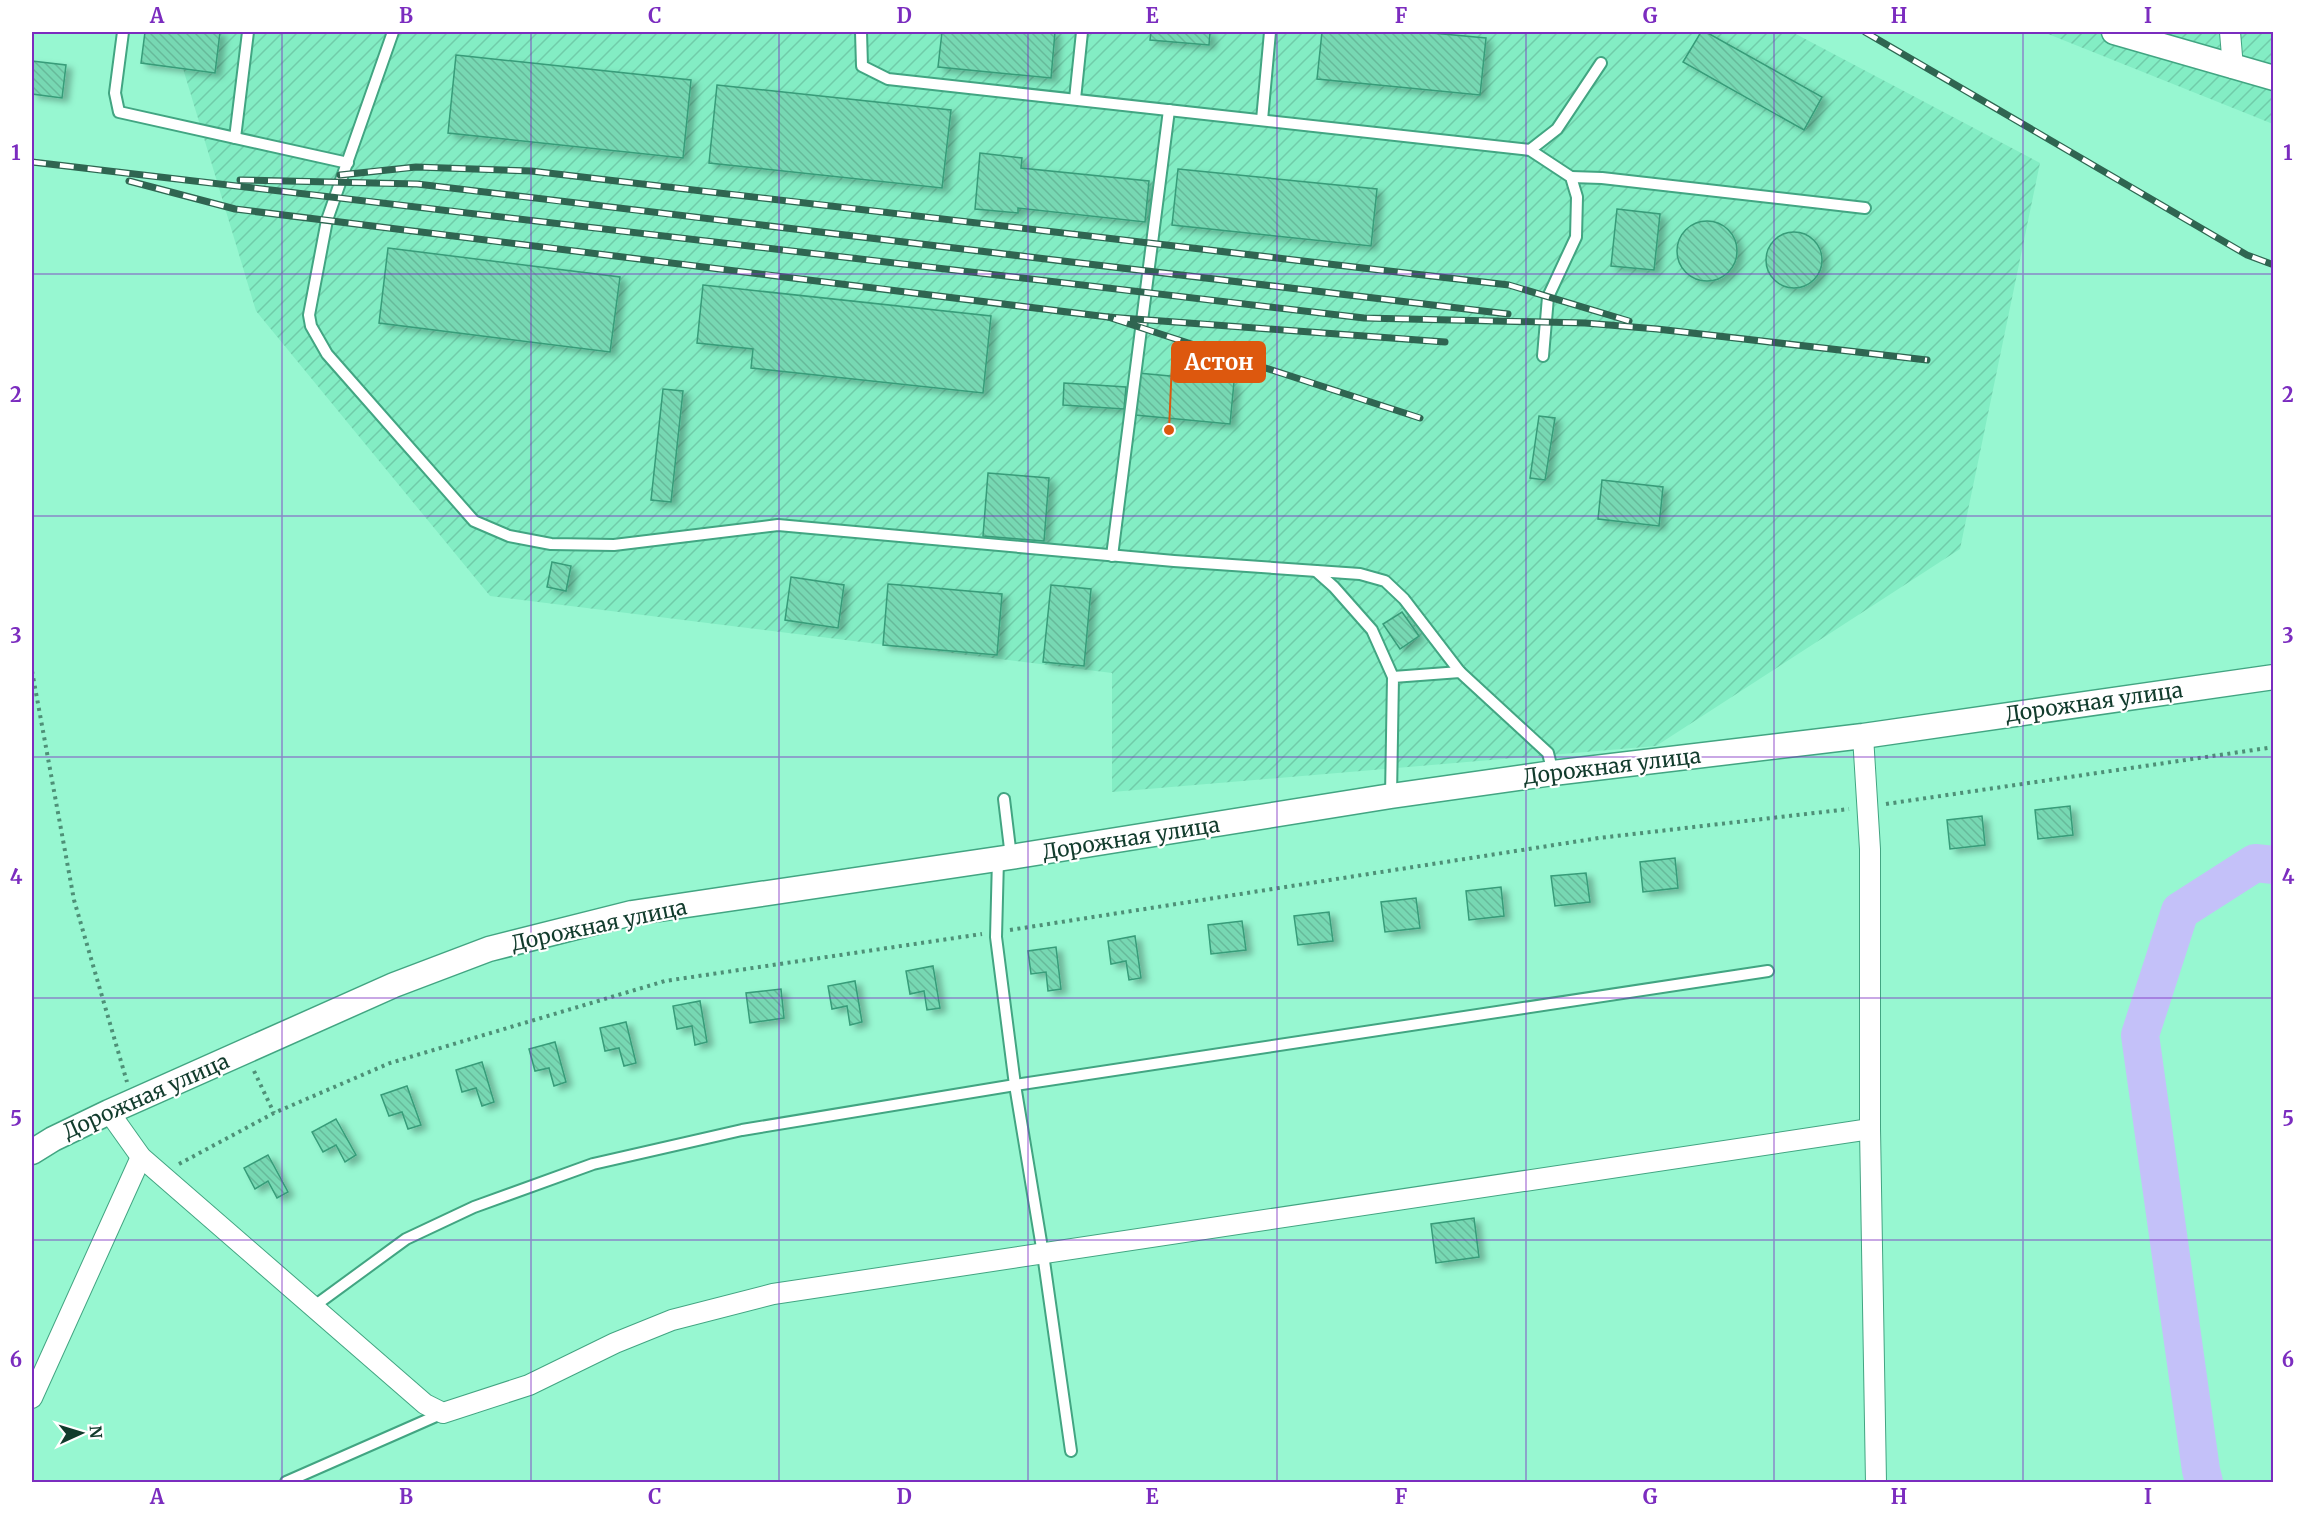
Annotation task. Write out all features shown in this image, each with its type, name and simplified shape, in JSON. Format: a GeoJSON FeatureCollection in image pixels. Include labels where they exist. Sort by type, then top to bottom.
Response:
{"type":"FeatureCollection","features":[{"type":"Feature","properties":{"kind":"street"},"geometry":{"type":"LineString","coordinates":[[2114,32],[2274,78]]}},
{"type":"Feature","properties":{"kind":"street"},"geometry":{"type":"LineString","coordinates":[[2230,32],[2233,68]]}},
{"type":"Feature","properties":{"kind":"street","name":"Дорожная улица"},"geometry":{"type":"LineString","coordinates":[[32,1152],[53,1139],[109,1112],[394,985],[489,949],[633,913],[1004,858],[1391,796],[1554,773],[1863,736],[2274,676]]}},
{"type":"Feature","properties":{"kind":"street"},"geometry":{"type":"LineString","coordinates":[[1863,736],[1870,861],[1870,1129],[1876,1482]]}},
{"type":"Feature","properties":{"kind":"street"},"geometry":{"type":"LineString","coordinates":[[109,1112],[141,1157],[425,1404],[443,1413],[529,1385],[615,1343],[684,1317],[773,1294],[1870,1129]]}},
{"type":"Feature","properties":{"kind":"street"},"geometry":{"type":"LineString","coordinates":[[32,1398],[141,1157]]}},
{"type":"Feature","properties":{"kind":"lane"},"geometry":{"type":"LineString","coordinates":[[123,32],[115,93],[119,112],[348,163]]}},
{"type":"Feature","properties":{"kind":"lane"},"geometry":{"type":"LineString","coordinates":[[235,138],[248,32]]}},
{"type":"Feature","properties":{"kind":"lane"},"geometry":{"type":"LineString","coordinates":[[393,32],[327,220],[310,305],[310,326],[327,354],[474,521],[509,536],[551,544],[614,545],[778,525],[1112,556],[1360,574],[1385,581],[1404,599],[1460,672],[1548,753],[1554,773]]}},
{"type":"Feature","properties":{"kind":"lane"},"geometry":{"type":"LineString","coordinates":[[861,32],[862,66],[888,78],[1530,150],[1572,177],[1602,178],[1865,208]]}},
{"type":"Feature","properties":{"kind":"lane"},"geometry":{"type":"LineString","coordinates":[[1075,99],[1082,32]]}},
{"type":"Feature","properties":{"kind":"lane"},"geometry":{"type":"LineString","coordinates":[[1262,120],[1270,32]]}},
{"type":"Feature","properties":{"kind":"lane"},"geometry":{"type":"LineString","coordinates":[[1530,150],[1557,129],[1601,63]]}},
{"type":"Feature","properties":{"kind":"lane"},"geometry":{"type":"LineString","coordinates":[[1112,556],[1169,110]]}},
{"type":"Feature","properties":{"kind":"lane"},"geometry":{"type":"LineString","coordinates":[[1544,356],[1548,297],[1576,237],[1577,197],[1572,177]]}},
{"type":"Feature","properties":{"kind":"lane"},"geometry":{"type":"LineString","coordinates":[[1316,571],[1334,587],[1372,630],[1393,677],[1391,796]]}},
{"type":"Feature","properties":{"kind":"lane"},"geometry":{"type":"LineString","coordinates":[[1393,677],[1460,672]]}},
{"type":"Feature","properties":{"kind":"lane"},"geometry":{"type":"LineString","coordinates":[[1004,799],[1004,858],[996,932],[1015,1085],[1043,1254],[1071,1451]]}},
{"type":"Feature","properties":{"kind":"lane"},"geometry":{"type":"LineString","coordinates":[[313,1307],[406,1239],[474,1207],[593,1164],[742,1130],[1015,1085],[1768,970]]}},
{"type":"Feature","properties":{"kind":"lane"},"geometry":{"type":"LineString","coordinates":[[286,1482],[443,1413]]}},
{"type":"Feature","properties":{"kind":"path"},"geometry":{"type":"LineString","coordinates":[[32,671],[74,900],[133,1101]]}},
{"type":"Feature","properties":{"kind":"path"},"geometry":{"type":"LineString","coordinates":[[160,1174],[274,1113],[390,1063],[665,981],[1588,840],[1867,807],[2274,747]]}},
{"type":"Feature","properties":{"kind":"path"},"geometry":{"type":"LineString","coordinates":[[252,1068],[274,1113]]}},
{"type":"Feature","properties":{"kind":"shaded area"},"geometry":{"type":"Polygon","coordinates":[[[172,32],[1792,32],[2040,163],[1960,549],[1656,746],[1112,792],[1112,673],[490,596],[256,311],[172,32]]]}},
{"type":"Feature","properties":{"kind":"shaded area"},"geometry":{"type":"Polygon","coordinates":[[[2043,32],[2273,32],[2273,124],[2043,32]]]}},
{"type":"Feature","properties":{"kind":"building"},"geometry":{"type":"Polygon","coordinates":[[[145,32],[220,32],[215,73],[141,63],[145,32]]]}},
{"type":"Feature","properties":{"kind":"building"},"geometry":{"type":"Polygon","coordinates":[[[942,32],[1055,32],[1051,78],[938,67],[942,32]]]}},
{"type":"Feature","properties":{"kind":"building"},"geometry":{"type":"Polygon","coordinates":[[[1151,32],[1210,32],[1209,45],[1150,40],[1151,32]]]}},
{"type":"Feature","properties":{"kind":"building"},"geometry":{"type":"Polygon","coordinates":[[[1322,32],[1421,32],[1486,38],[1480,95],[1317,79],[1322,32]]]}},
{"type":"Feature","properties":{"kind":"building"},"geometry":{"type":"Polygon","coordinates":[[[1701,32],[1706,32],[1822,97],[1804,130],[1683,62],[1701,32]]]}},
{"type":"Feature","properties":{"kind":"building"},"geometry":{"type":"Polygon","coordinates":[[[456,55],[691,80],[683,158],[448,133],[456,55]]]}},
{"type":"Feature","properties":{"kind":"building"},"geometry":{"type":"Polygon","coordinates":[[[32,61],[66,65],[62,98],[32,94],[32,61]]]}},
{"type":"Feature","properties":{"kind":"building"},"geometry":{"type":"Polygon","coordinates":[[[717,85],[951,110],[942,188],[709,163],[717,85]]]}},
{"type":"Feature","properties":{"kind":"building"},"geometry":{"type":"Polygon","coordinates":[[[980,153],[1022,158],[1021,168],[1149,181],[1145,222],[1018,208],[1018,213],[975,209],[980,153]]]}},
{"type":"Feature","properties":{"kind":"building"},"geometry":{"type":"Polygon","coordinates":[[[1178,169],[1377,189],[1371,246],[1172,225],[1178,169]]]}},
{"type":"Feature","properties":{"kind":"building"},"geometry":{"type":"Polygon","coordinates":[[[1617,209],[1660,214],[1654,270],[1611,266],[1617,209]]]}},
{"type":"Feature","properties":{"kind":"building"},"geometry":{"type":"Polygon","coordinates":[[[1701,221],[1713,221],[1724,226],[1732,234],[1737,251],[1735,263],[1724,276],[1713,281],[1701,281],[1690,276],[1682,268],[1677,257],[1677,245],[1682,234],[1690,226],[1701,221]]]}},
{"type":"Feature","properties":{"kind":"building"},"geometry":{"type":"Polygon","coordinates":[[[1788,232],[1800,232],[1810,236],[1818,244],[1822,260],[1818,276],[1810,284],[1800,288],[1788,288],[1778,284],[1770,276],[1766,266],[1766,254],[1770,244],[1778,236],[1788,232]]]}},
{"type":"Feature","properties":{"kind":"building"},"geometry":{"type":"Polygon","coordinates":[[[388,248],[620,277],[610,352],[379,323],[388,248]]]}},
{"type":"Feature","properties":{"kind":"building"},"geometry":{"type":"Polygon","coordinates":[[[703,285],[991,316],[983,393],[751,368],[753,349],[697,343],[703,285]]]}},
{"type":"Feature","properties":{"kind":"building"},"geometry":{"type":"Polygon","coordinates":[[[1138,373],[1234,382],[1230,424],[1135,415],[1138,373]]]}},
{"type":"Feature","properties":{"kind":"building"},"geometry":{"type":"Polygon","coordinates":[[[1064,383],[1126,387],[1124,409],[1063,405],[1064,383]]]}},
{"type":"Feature","properties":{"kind":"building"},"geometry":{"type":"Polygon","coordinates":[[[663,389],[683,391],[671,502],[651,500],[663,389]]]}},
{"type":"Feature","properties":{"kind":"building"},"geometry":{"type":"Polygon","coordinates":[[[1539,416],[1555,418],[1545,480],[1530,478],[1539,416]]]}},
{"type":"Feature","properties":{"kind":"building"},"geometry":{"type":"Polygon","coordinates":[[[988,473],[1049,478],[1044,541],[983,536],[988,473]]]}},
{"type":"Feature","properties":{"kind":"building"},"geometry":{"type":"Polygon","coordinates":[[[1602,480],[1663,487],[1659,526],[1598,519],[1602,480]]]}},
{"type":"Feature","properties":{"kind":"building"},"geometry":{"type":"Polygon","coordinates":[[[552,562],[571,566],[566,591],[547,587],[552,562]]]}},
{"type":"Feature","properties":{"kind":"building"},"geometry":{"type":"Polygon","coordinates":[[[791,577],[844,585],[838,628],[785,620],[791,577]]]}},
{"type":"Feature","properties":{"kind":"building"},"geometry":{"type":"Polygon","coordinates":[[[888,584],[1002,594],[997,655],[883,645],[888,584]]]}},
{"type":"Feature","properties":{"kind":"building"},"geometry":{"type":"Polygon","coordinates":[[[1051,585],[1091,589],[1084,666],[1043,662],[1051,585]]]}},
{"type":"Feature","properties":{"kind":"building"},"geometry":{"type":"Polygon","coordinates":[[[1402,612],[1419,636],[1400,649],[1383,624],[1402,612]]]}},
{"type":"Feature","properties":{"kind":"building"},"geometry":{"type":"Polygon","coordinates":[[[2070,806],[2073,835],[2038,839],[2035,810],[2070,806]]]}},
{"type":"Feature","properties":{"kind":"building"},"geometry":{"type":"Polygon","coordinates":[[[1982,816],[1985,845],[1950,849],[1947,820],[1982,816]]]}},
{"type":"Feature","properties":{"kind":"building"},"geometry":{"type":"Polygon","coordinates":[[[1675,858],[1678,888],[1643,892],[1640,862],[1675,858]]]}},
{"type":"Feature","properties":{"kind":"building"},"geometry":{"type":"Polygon","coordinates":[[[1586,873],[1590,902],[1555,906],[1551,876],[1586,873]]]}},
{"type":"Feature","properties":{"kind":"building"},"geometry":{"type":"Polygon","coordinates":[[[1501,887],[1504,916],[1469,920],[1466,891],[1501,887]]]}},
{"type":"Feature","properties":{"kind":"building"},"geometry":{"type":"Polygon","coordinates":[[[1416,898],[1420,928],[1385,932],[1381,902],[1416,898]]]}},
{"type":"Feature","properties":{"kind":"building"},"geometry":{"type":"Polygon","coordinates":[[[1329,912],[1333,941],[1298,945],[1294,916],[1329,912]]]}},
{"type":"Feature","properties":{"kind":"building"},"geometry":{"type":"Polygon","coordinates":[[[1242,921],[1246,950],[1211,954],[1208,925],[1242,921]]]}},
{"type":"Feature","properties":{"kind":"building"},"geometry":{"type":"Polygon","coordinates":[[[1135,936],[1141,978],[1129,980],[1126,961],[1111,964],[1108,941],[1135,936]]]}},
{"type":"Feature","properties":{"kind":"building"},"geometry":{"type":"Polygon","coordinates":[[[1056,947],[1061,989],[1048,991],[1046,972],[1031,974],[1028,951],[1056,947]]]}},
{"type":"Feature","properties":{"kind":"building"},"geometry":{"type":"Polygon","coordinates":[[[933,966],[940,1008],[927,1010],[924,991],[910,994],[906,971],[933,966]]]}},
{"type":"Feature","properties":{"kind":"building"},"geometry":{"type":"Polygon","coordinates":[[[855,981],[862,1022],[850,1025],[847,1006],[832,1009],[828,986],[855,981]]]}},
{"type":"Feature","properties":{"kind":"building"},"geometry":{"type":"Polygon","coordinates":[[[781,989],[784,1018],[750,1023],[746,993],[781,989]]]}},
{"type":"Feature","properties":{"kind":"building"},"geometry":{"type":"Polygon","coordinates":[[[700,1001],[707,1042],[695,1045],[692,1026],[677,1029],[673,1006],[700,1001]]]}},
{"type":"Feature","properties":{"kind":"building"},"geometry":{"type":"Polygon","coordinates":[[[626,1022],[636,1063],[624,1066],[619,1048],[605,1051],[600,1028],[626,1022]]]}},
{"type":"Feature","properties":{"kind":"building"},"geometry":{"type":"Polygon","coordinates":[[[555,1042],[566,1082],[554,1086],[549,1068],[535,1071],[529,1049],[555,1042]]]}},
{"type":"Feature","properties":{"kind":"building"},"geometry":{"type":"Polygon","coordinates":[[[482,1062],[494,1102],[482,1106],[476,1088],[462,1092],[456,1070],[482,1062]]]}},
{"type":"Feature","properties":{"kind":"building"},"geometry":{"type":"Polygon","coordinates":[[[407,1086],[421,1125],[408,1129],[402,1112],[389,1116],[381,1095],[407,1086]]]}},
{"type":"Feature","properties":{"kind":"building"},"geometry":{"type":"Polygon","coordinates":[[[336,1119],[356,1155],[345,1162],[336,1145],[323,1152],[312,1132],[336,1119]]]}},
{"type":"Feature","properties":{"kind":"building"},"geometry":{"type":"Polygon","coordinates":[[[268,1155],[288,1192],[277,1198],[268,1181],[255,1189],[244,1168],[268,1155]]]}},
{"type":"Feature","properties":{"kind":"building"},"geometry":{"type":"Polygon","coordinates":[[[1474,1218],[1479,1257],[1436,1263],[1431,1224],[1474,1218]]]}},
{"type":"Feature","properties":{"kind":"waterway"},"geometry":{"type":"LineString","coordinates":[[2204,1482],[2140,1035],[2180,911],[2255,863],[2274,865]]}},
{"type":"Feature","properties":{"kind":"railway"},"geometry":{"type":"LineString","coordinates":[[1865,32],[2247,255],[2274,265]]}},
{"type":"Feature","properties":{"kind":"railway"},"geometry":{"type":"LineString","coordinates":[[32,162],[1364,318],[1585,323],[1927,360]]}},
{"type":"Feature","properties":{"kind":"railway"},"geometry":{"type":"LineString","coordinates":[[340,175],[416,167],[531,171],[1509,285],[1629,321]]}},
{"type":"Feature","properties":{"kind":"railway"},"geometry":{"type":"LineString","coordinates":[[240,180],[417,184],[1508,314]]}},
{"type":"Feature","properties":{"kind":"railway"},"geometry":{"type":"LineString","coordinates":[[129,181],[235,209],[1108,317]]}},
{"type":"Feature","properties":{"kind":"railway"},"geometry":{"type":"LineString","coordinates":[[1420,418],[1108,317],[1445,342]]}},
{"type":"Feature","properties":{"kind":"place","name":"Астон"},"geometry":{"type":"Point","coordinates":[1169,430]}}]}
